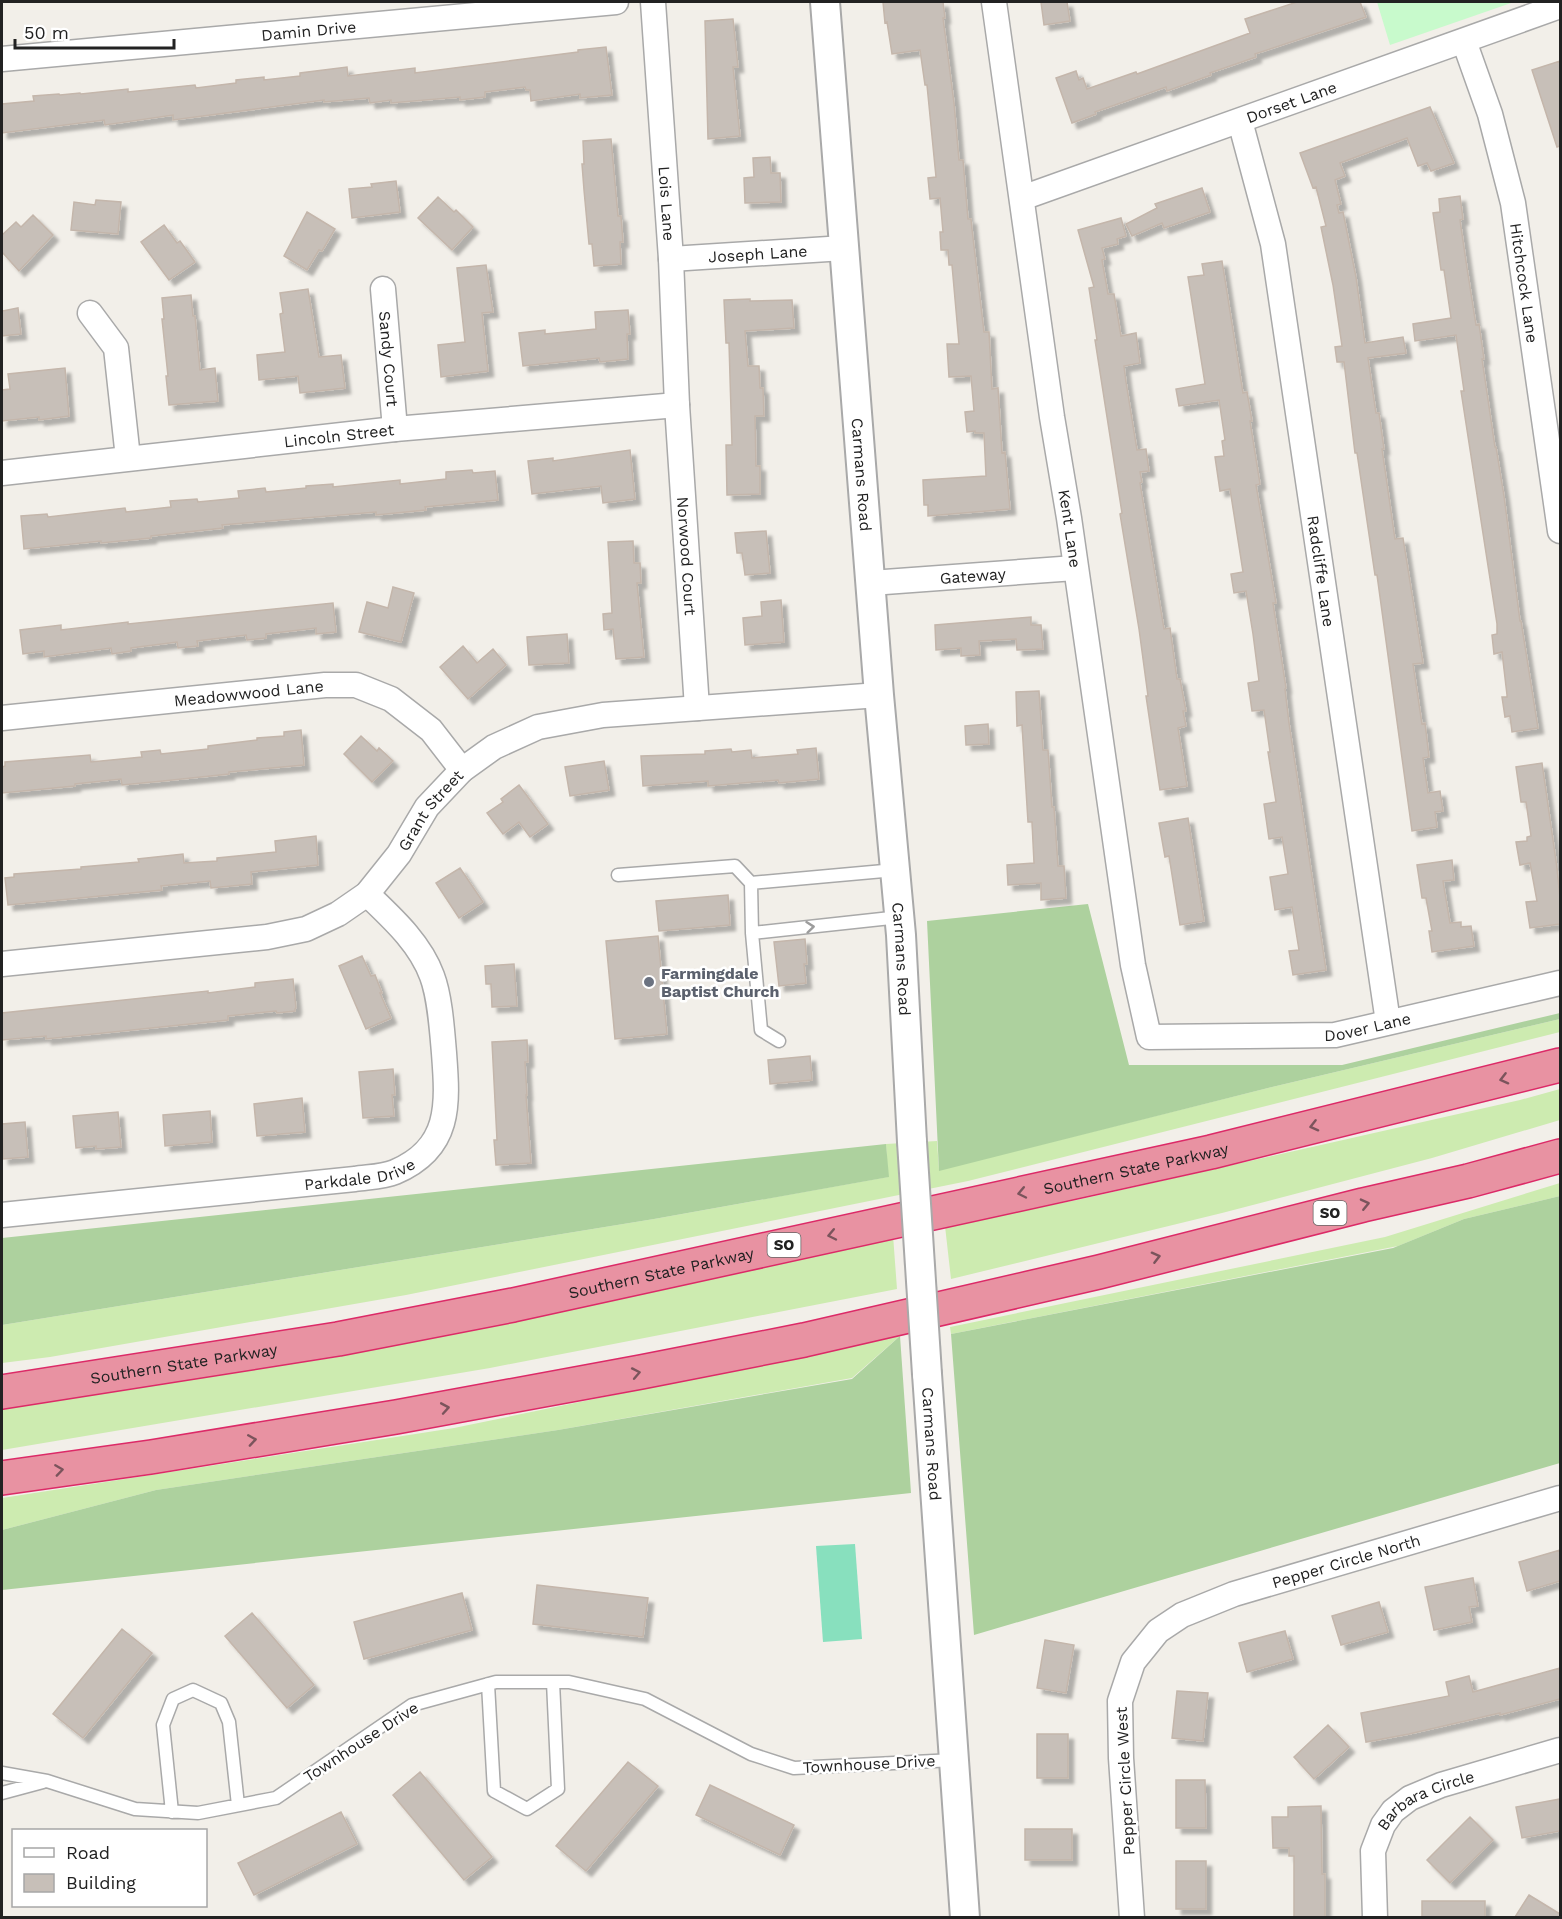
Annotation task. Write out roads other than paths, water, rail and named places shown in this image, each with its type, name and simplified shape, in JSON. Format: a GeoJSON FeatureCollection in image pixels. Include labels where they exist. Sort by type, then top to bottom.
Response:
{"type":"FeatureCollection","features":[{"type":"Feature","properties":{"kind":"highway","name":"Southern State Parkway"},"geometry":{"type":"LineString","coordinates":[[2,1392],[338,1339],[524,1302],[1199,1155],[1560,1065]]}},
{"type":"Feature","properties":{"kind":"highway","name":"SO"},"geometry":{"type":"LineString","coordinates":[[2,1478],[151,1457],[396,1417],[804,1340],[1099,1272],[1560,1156]]}},
{"type":"Feature","properties":{"kind":"street","name":"Damin Drive"},"geometry":{"type":"LineString","coordinates":[[2,59],[616,2]]}},
{"type":"Feature","properties":{"kind":"street","name":"Lois Lane"},"geometry":{"type":"LineString","coordinates":[[653,2],[671,259],[676,405]]}},
{"type":"Feature","properties":{"kind":"street","name":"Carmans Road"},"geometry":{"type":"LineString","coordinates":[[825,2],[879,695],[900,917],[927,1374],[965,1917]]}},
{"type":"Feature","properties":{"kind":"street","name":"Kent Lane"},"geometry":{"type":"LineString","coordinates":[[994,2],[1050,406],[1069,519],[1133,965],[1149,1037],[1169,1037]]}},
{"type":"Feature","properties":{"kind":"street","name":"Dorset Lane"},"geometry":{"type":"LineString","coordinates":[[1022,198],[1560,6]]}},
{"type":"Feature","properties":{"kind":"street","name":"Hitchcock Lane"},"geometry":{"type":"LineString","coordinates":[[1464,41],[1490,114],[1513,203],[1560,531]]}},
{"type":"Feature","properties":{"kind":"street","name":"Radcliffe Lane"},"geometry":{"type":"LineString","coordinates":[[1240,121],[1274,244],[1388,1022]]}},
{"type":"Feature","properties":{"kind":"street","name":"Joseph Lane"},"geometry":{"type":"LineString","coordinates":[[671,259],[844,248]]}},
{"type":"Feature","properties":{"kind":"street","name":"Sandy Court"},"geometry":{"type":"LineString","coordinates":[[383,289],[395,429]]}},
{"type":"Feature","properties":{"kind":"street"},"geometry":{"type":"LineString","coordinates":[[90,313],[116,348],[128,458]]}},
{"type":"Feature","properties":{"kind":"street","name":"Lincoln Street"},"geometry":{"type":"LineString","coordinates":[[2,473],[395,429],[676,405]]}},
{"type":"Feature","properties":{"kind":"street","name":"Norwood Court"},"geometry":{"type":"LineString","coordinates":[[676,405],[697,708]]}},
{"type":"Feature","properties":{"kind":"street","name":"Gateway"},"geometry":{"type":"LineString","coordinates":[[871,583],[1075,568]]}},
{"type":"Feature","properties":{"kind":"street","name":"Meadowwood Lane"},"geometry":{"type":"LineString","coordinates":[[2,718],[325,685],[356,685],[391,699],[431,730],[462,770]]}},
{"type":"Feature","properties":{"kind":"street","name":"Grant Street"},"geometry":{"type":"LineString","coordinates":[[2,964],[267,937],[306,929],[338,914],[367,894],[399,854],[427,807],[462,770],[494,747],[538,727],[603,715],[879,695]]}},
{"type":"Feature","properties":{"kind":"street","name":"Parkdale Drive"},"geometry":{"type":"LineString","coordinates":[[2,1215],[355,1179],[393,1173],[422,1158],[436,1138],[445,1116],[446,1083],[441,1019],[433,976],[414,943],[367,894]]}},
{"type":"Feature","properties":{"kind":"street","name":"Dover Lane"},"geometry":{"type":"LineString","coordinates":[[1169,1037],[1335,1035],[1560,983]]}},
{"type":"Feature","properties":{"kind":"street","name":"Pepper Circle North"},"geometry":{"type":"LineString","coordinates":[[1143,1649],[1158,1631],[1182,1615],[1234,1594],[1560,1498]]}},
{"type":"Feature","properties":{"kind":"street","name":"Pepper Circle West"},"geometry":{"type":"LineString","coordinates":[[1125,1917],[1120,1701],[1133,1662],[1143,1649]]}},
{"type":"Feature","properties":{"kind":"street","name":"Barbara Circle"},"geometry":{"type":"LineString","coordinates":[[1375,1917],[1373,1851],[1383,1825],[1394,1811],[1410,1798],[1441,1785],[1560,1750]]}},
{"type":"Feature","properties":{"kind":"lane"},"geometry":{"type":"LineString","coordinates":[[618,875],[735,866],[751,883],[752,933],[761,1030],[779,1041]]}},
{"type":"Feature","properties":{"kind":"lane"},"geometry":{"type":"LineString","coordinates":[[751,883],[895,870]]}},
{"type":"Feature","properties":{"kind":"lane"},"geometry":{"type":"LineString","coordinates":[[752,933],[900,917]]}},
{"type":"Feature","properties":{"kind":"lane","name":"Townhouse Drive"},"geometry":{"type":"LineString","coordinates":[[2,1773],[47,1781],[135,1809],[198,1813],[276,1798],[412,1706],[496,1682],[569,1682],[645,1700],[751,1754],[794,1768],[954,1760]]}},
{"type":"Feature","properties":{"kind":"lane"},"geometry":{"type":"LineString","coordinates":[[488,1684],[494,1791],[527,1809],[558,1789],[553,1682]]}},
{"type":"Feature","properties":{"kind":"lane"},"geometry":{"type":"LineString","coordinates":[[172,1812],[163,1725],[173,1700],[193,1690],[221,1703],[229,1722],[238,1805]]}},
{"type":"Feature","properties":{"kind":"lane"},"geometry":{"type":"LineString","coordinates":[[2,1793],[47,1781]]}},
{"type":"Feature","properties":{"kind":"place","name":"Farmingdale Baptist Church"},"geometry":{"type":"Point","coordinates":[649,982]}}]}
